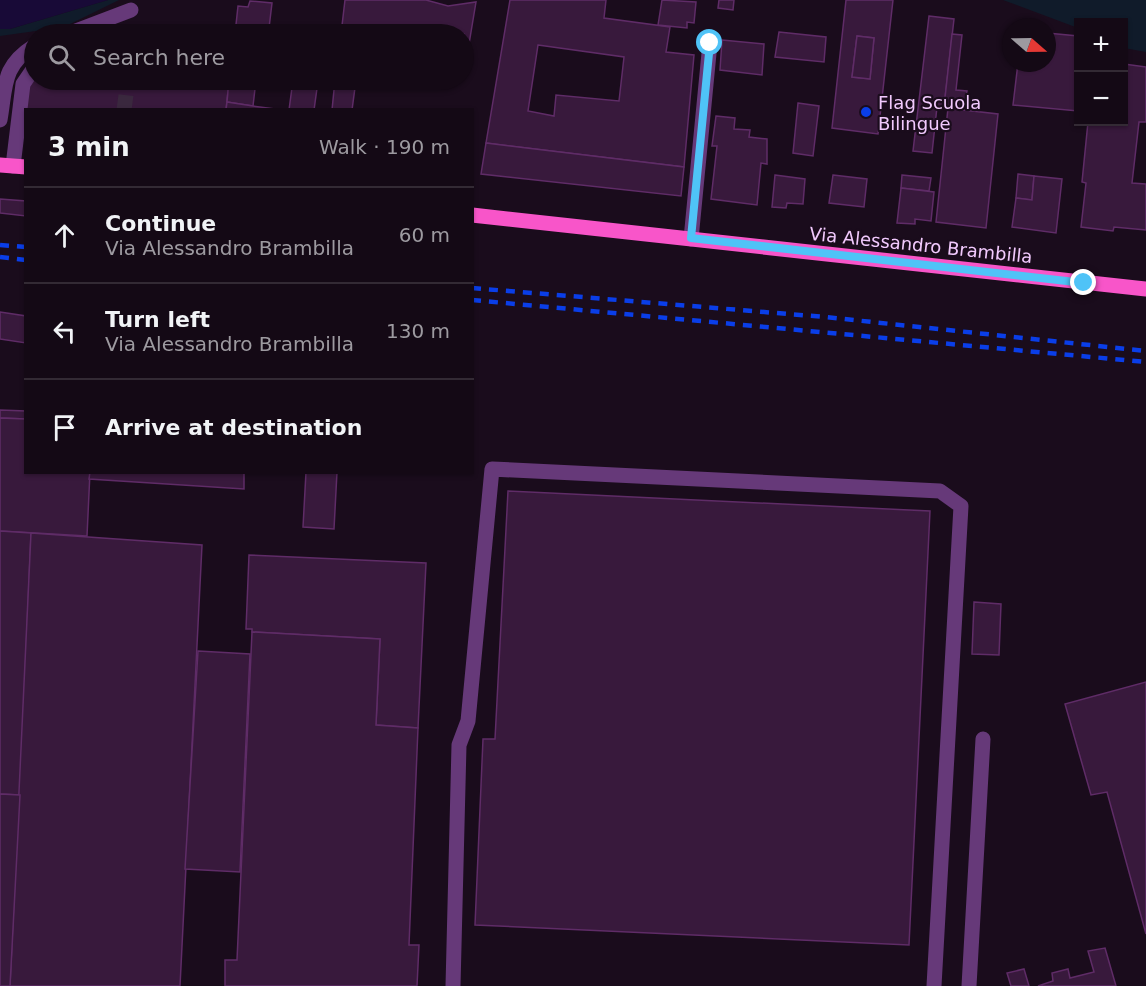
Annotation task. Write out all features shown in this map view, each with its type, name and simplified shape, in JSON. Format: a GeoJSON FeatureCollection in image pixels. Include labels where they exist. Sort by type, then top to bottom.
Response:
{"type":"FeatureCollection","features":[{"type":"Feature","properties":{"kind":"main road","name":"Via Alessandro Brambilla"},"geometry":{"type":"LineString","coordinates":[[474,215],[1146,289]]}},
{"type":"Feature","properties":{"kind":"lane"},"geometry":{"type":"LineString","coordinates":[[94,24],[131,10]]}},
{"type":"Feature","properties":{"kind":"lane"},"geometry":{"type":"LineString","coordinates":[[691,238],[710,43]]}},
{"type":"Feature","properties":{"kind":"lane"},"geometry":{"type":"LineString","coordinates":[[0,120],[9,71],[16,57],[24,52]]}},
{"type":"Feature","properties":{"kind":"lane"},"geometry":{"type":"LineString","coordinates":[[13,166],[24,83]]}},
{"type":"Feature","properties":{"kind":"lane"},"geometry":{"type":"LineString","coordinates":[[453,986],[459,745],[468,721],[492,469],[940,491],[961,506],[934,986]]}},
{"type":"Feature","properties":{"kind":"lane"},"geometry":{"type":"LineString","coordinates":[[969,986],[983,739]]}},
{"type":"Feature","properties":{"kind":"shaded area"},"geometry":{"type":"Polygon","coordinates":[[[0,0],[108,0],[10,29],[0,29],[0,0]]]}},
{"type":"Feature","properties":{"kind":"shaded area"},"geometry":{"type":"Polygon","coordinates":[[[108,0],[119,0],[70,24],[27,24],[108,0]]]}},
{"type":"Feature","properties":{"kind":"shaded area"},"geometry":{"type":"Polygon","coordinates":[[[1003,0],[1146,0],[1146,52],[1128,49],[1128,18],[1074,18],[1074,27],[1003,0]]]}},
{"type":"Feature","properties":{"kind":"shaded area"},"geometry":{"type":"Polygon","coordinates":[[[24,25],[24,33],[0,36],[0,29],[24,25]]]}},
{"type":"Feature","properties":{"kind":"building"},"geometry":{"type":"Polygon","coordinates":[[[345,0],[426,0],[448,6],[476,2],[472,24],[342,24],[345,0]]]}},
{"type":"Feature","properties":{"kind":"building"},"geometry":{"type":"Polygon","coordinates":[[[510,0],[606,0],[604,18],[670,27],[666,52],[694,55],[684,167],[486,143],[510,0]],[[538,45],[528,111],[554,116],[556,95],[619,101],[624,57],[538,45]]]}},
{"type":"Feature","properties":{"kind":"building"},"geometry":{"type":"Polygon","coordinates":[[[662,0],[696,2],[694,23],[687,22],[687,28],[658,25],[662,0]]]}},
{"type":"Feature","properties":{"kind":"building"},"geometry":{"type":"Polygon","coordinates":[[[719,0],[734,0],[733,10],[718,8],[719,0]]]}},
{"type":"Feature","properties":{"kind":"building"},"geometry":{"type":"Polygon","coordinates":[[[846,0],[893,0],[878,134],[832,128],[846,0]],[[857,36],[852,77],[870,79],[874,38],[857,36]]]}},
{"type":"Feature","properties":{"kind":"building"},"geometry":{"type":"Polygon","coordinates":[[[250,1],[272,3],[269,24],[236,24],[238,6],[248,7],[250,1]]]}},
{"type":"Feature","properties":{"kind":"building"},"geometry":{"type":"Polygon","coordinates":[[[929,16],[954,19],[944,107],[937,107],[932,153],[913,151],[929,16]]]}},
{"type":"Feature","properties":{"kind":"building"},"geometry":{"type":"Polygon","coordinates":[[[779,32],[826,37],[824,62],[775,57],[779,32]]]}},
{"type":"Feature","properties":{"kind":"building"},"geometry":{"type":"Polygon","coordinates":[[[952,34],[962,35],[956,90],[967,91],[964,110],[998,114],[986,228],[936,222],[948,108],[944,107],[952,34]]]}},
{"type":"Feature","properties":{"kind":"building"},"geometry":{"type":"Polygon","coordinates":[[[1056,34],[1074,36],[1074,111],[1013,105],[1017,72],[1056,72],[1056,34]]]}},
{"type":"Feature","properties":{"kind":"building"},"geometry":{"type":"Polygon","coordinates":[[[857,36],[874,38],[870,79],[852,77],[857,36]]]}},
{"type":"Feature","properties":{"kind":"building"},"geometry":{"type":"Polygon","coordinates":[[[722,40],[764,44],[762,75],[720,70],[722,40]]]}},
{"type":"Feature","properties":{"kind":"building"},"geometry":{"type":"Polygon","coordinates":[[[1128,65],[1146,67],[1146,122],[1139,122],[1132,183],[1146,184],[1146,230],[1114,227],[1113,231],[1081,227],[1086,183],[1082,182],[1088,126],[1128,126],[1128,65]]]}},
{"type":"Feature","properties":{"kind":"building"},"geometry":{"type":"Polygon","coordinates":[[[27,90],[228,90],[226,108],[26,108],[27,90]]]}},
{"type":"Feature","properties":{"kind":"building"},"geometry":{"type":"Polygon","coordinates":[[[228,90],[255,90],[253,106],[227,102],[228,90]]]}},
{"type":"Feature","properties":{"kind":"building"},"geometry":{"type":"Polygon","coordinates":[[[292,90],[317,90],[314,108],[289,108],[292,90]]]}},
{"type":"Feature","properties":{"kind":"building"},"geometry":{"type":"Polygon","coordinates":[[[334,90],[355,90],[352,108],[332,108],[334,90]]]}},
{"type":"Feature","properties":{"kind":"building"},"geometry":{"type":"Polygon","coordinates":[[[227,102],[268,108],[226,108],[227,102]]]}},
{"type":"Feature","properties":{"kind":"building"},"geometry":{"type":"Polygon","coordinates":[[[798,103],[819,106],[813,156],[793,153],[798,103]]]}},
{"type":"Feature","properties":{"kind":"building"},"geometry":{"type":"Polygon","coordinates":[[[716,116],[735,118],[734,129],[750,130],[749,137],[767,139],[767,164],[761,163],[757,205],[711,199],[717,146],[712,146],[716,116]]]}},
{"type":"Feature","properties":{"kind":"building"},"geometry":{"type":"Polygon","coordinates":[[[486,143],[684,167],[681,196],[481,174],[486,143]]]}},
{"type":"Feature","properties":{"kind":"building"},"geometry":{"type":"Polygon","coordinates":[[[1018,174],[1034,176],[1032,200],[1016,198],[1018,174]]]}},
{"type":"Feature","properties":{"kind":"building"},"geometry":{"type":"Polygon","coordinates":[[[775,175],[805,179],[803,204],[787,203],[786,208],[772,207],[775,175]]]}},
{"type":"Feature","properties":{"kind":"building"},"geometry":{"type":"Polygon","coordinates":[[[833,175],[867,179],[864,207],[829,203],[833,175]]]}},
{"type":"Feature","properties":{"kind":"building"},"geometry":{"type":"Polygon","coordinates":[[[902,175],[931,178],[929,191],[901,188],[902,175]]]}},
{"type":"Feature","properties":{"kind":"building"},"geometry":{"type":"Polygon","coordinates":[[[1034,176],[1062,179],[1056,233],[1012,227],[1016,198],[1032,200],[1034,176]]]}},
{"type":"Feature","properties":{"kind":"building"},"geometry":{"type":"Polygon","coordinates":[[[901,188],[934,192],[931,221],[915,219],[915,224],[897,223],[901,188]]]}},
{"type":"Feature","properties":{"kind":"building"},"geometry":{"type":"Polygon","coordinates":[[[0,199],[24,201],[24,216],[0,213],[0,199]]]}},
{"type":"Feature","properties":{"kind":"building"},"geometry":{"type":"Polygon","coordinates":[[[0,312],[24,316],[24,343],[0,339],[0,312]]]}},
{"type":"Feature","properties":{"kind":"building"},"geometry":{"type":"Polygon","coordinates":[[[0,410],[24,411],[24,419],[0,418],[0,410]]]}},
{"type":"Feature","properties":{"kind":"building"},"geometry":{"type":"Polygon","coordinates":[[[0,418],[24,419],[24,474],[90,474],[87,536],[0,531],[0,418]]]}},
{"type":"Feature","properties":{"kind":"building"},"geometry":{"type":"Polygon","coordinates":[[[90,474],[244,474],[244,489],[89,479],[90,474]]]}},
{"type":"Feature","properties":{"kind":"building"},"geometry":{"type":"Polygon","coordinates":[[[306,474],[337,474],[334,529],[303,527],[306,474]]]}},
{"type":"Feature","properties":{"kind":"building"},"geometry":{"type":"Polygon","coordinates":[[[508,491],[930,511],[909,945],[475,925],[483,739],[495,739],[508,491]]]}},
{"type":"Feature","properties":{"kind":"building"},"geometry":{"type":"Polygon","coordinates":[[[0,531],[31,533],[20,795],[0,794],[0,531]]]}},
{"type":"Feature","properties":{"kind":"building"},"geometry":{"type":"Polygon","coordinates":[[[31,533],[202,545],[180,986],[10,986],[31,533]]]}},
{"type":"Feature","properties":{"kind":"building"},"geometry":{"type":"Polygon","coordinates":[[[249,555],[426,563],[418,728],[376,725],[380,639],[252,632],[252,629],[246,629],[249,555]]]}},
{"type":"Feature","properties":{"kind":"building"},"geometry":{"type":"Polygon","coordinates":[[[974,602],[1001,604],[999,655],[972,654],[974,602]]]}},
{"type":"Feature","properties":{"kind":"building"},"geometry":{"type":"Polygon","coordinates":[[[252,632],[380,639],[376,725],[418,728],[409,945],[419,945],[417,986],[225,986],[225,960],[237,960],[252,632]]]}},
{"type":"Feature","properties":{"kind":"building"},"geometry":{"type":"Polygon","coordinates":[[[198,651],[250,654],[240,872],[185,869],[198,651]]]}},
{"type":"Feature","properties":{"kind":"building"},"geometry":{"type":"Polygon","coordinates":[[[1146,682],[1146,934],[1107,792],[1091,795],[1065,704],[1146,682]]]}},
{"type":"Feature","properties":{"kind":"building"},"geometry":{"type":"Polygon","coordinates":[[[0,794],[20,795],[10,986],[0,986],[0,794]]]}},
{"type":"Feature","properties":{"kind":"building"},"geometry":{"type":"Polygon","coordinates":[[[1105,948],[1116,986],[1038,986],[1053,981],[1052,973],[1068,969],[1070,978],[1094,972],[1088,951],[1105,948]]]}},
{"type":"Feature","properties":{"kind":"building"},"geometry":{"type":"Polygon","coordinates":[[[1024,969],[1029,986],[1011,986],[1007,973],[1024,969]]]}},
{"type":"Feature","properties":{"kind":"tunnel"},"geometry":{"type":"LineString","coordinates":[[124,108],[127,90]]}},
{"type":"Feature","properties":{"kind":"railway"},"geometry":{"type":"LineString","coordinates":[[0,245],[24,247]]}},
{"type":"Feature","properties":{"kind":"railway"},"geometry":{"type":"LineString","coordinates":[[0,257],[24,260]]}},
{"type":"Feature","properties":{"kind":"railway"},"geometry":{"type":"LineString","coordinates":[[474,288],[825,317],[1146,351]]}},
{"type":"Feature","properties":{"kind":"railway"},"geometry":{"type":"LineString","coordinates":[[474,300],[1146,362]]}},
{"type":"Feature","properties":{"kind":"place","name":"Flag Scuola Bilingue"},"geometry":{"type":"Point","coordinates":[866,112]}},
{"type":"Feature","properties":{"kind":"route"},"geometry":{"type":"LineString","coordinates":[[710,43],[691,238],[1084,283]]}}]}
